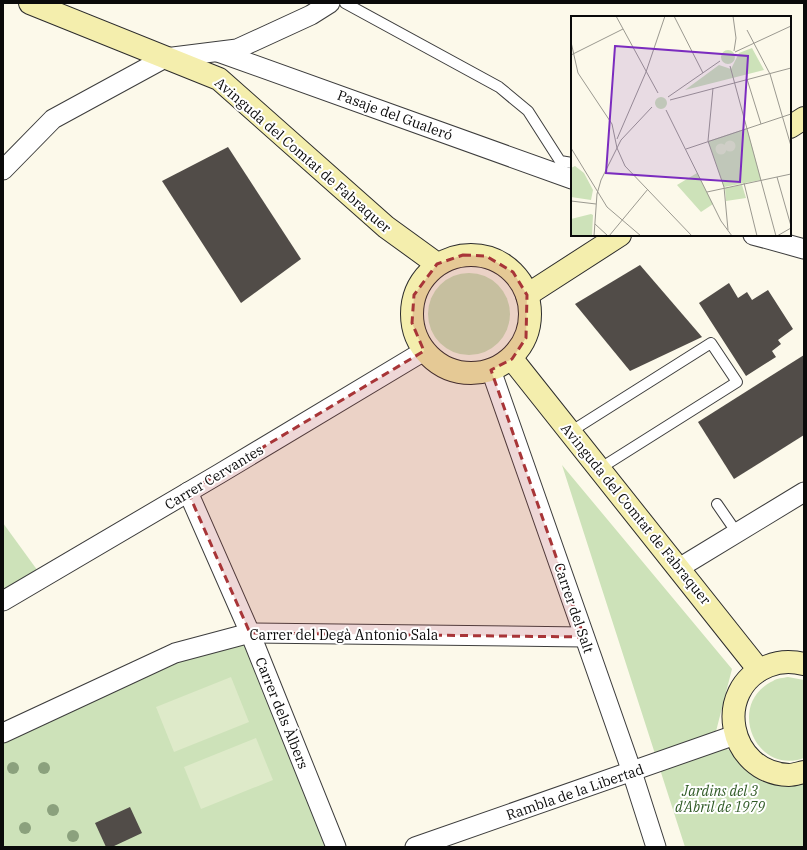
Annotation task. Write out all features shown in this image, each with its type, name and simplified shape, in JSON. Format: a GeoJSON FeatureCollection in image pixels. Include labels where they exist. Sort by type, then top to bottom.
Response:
{"type":"FeatureCollection","features":[{"type":"Feature","properties":{"kind":"street","name":"Avinguda del Comtat de Fabraquer"},"geometry":{"type":"LineString","coordinates":[[30,3],[219,79],[386,227],[437,264]]}},
{"type":"Feature","properties":{"kind":"street"},"geometry":{"type":"LineString","coordinates":[[3,170],[53,119],[165,58],[237,49],[311,15],[330,3]]}},
{"type":"Feature","properties":{"kind":"street","name":"Pasaje del Gualeró"},"geometry":{"type":"LineString","coordinates":[[218,52],[571,179]]}},
{"type":"Feature","properties":{"kind":"street"},"geometry":{"type":"LineString","coordinates":[[791,126],[804,118]]}},
{"type":"Feature","properties":{"kind":"street"},"geometry":{"type":"LineString","coordinates":[[527,295],[618,236]]}},
{"type":"Feature","properties":{"kind":"street"},"geometry":{"type":"LineString","coordinates":[[757,236],[804,249]]}},
{"type":"Feature","properties":{"kind":"street"},"geometry":{"type":"LineString","coordinates":[[462,255],[486,256],[513,272],[527,295],[528,318],[526,338],[512,359],[491,370],[470,374],[450,370],[435,362],[424,351],[412,323],[414,295],[437,264],[462,255]]}},
{"type":"Feature","properties":{"kind":"street","name":"Carrer Cervantes"},"geometry":{"type":"LineString","coordinates":[[3,601],[424,351]]}},
{"type":"Feature","properties":{"kind":"street","name":"Avinguda del Comtat de Fabraquer"},"geometry":{"type":"LineString","coordinates":[[512,359],[759,670]]}},
{"type":"Feature","properties":{"kind":"street","name":"Carrer del Salt"},"geometry":{"type":"LineString","coordinates":[[491,370],[632,772],[656,847]]}},
{"type":"Feature","properties":{"kind":"street","name":"Carrer dels Àlbers"},"geometry":{"type":"LineString","coordinates":[[188,492],[250,633],[336,847]]}},
{"type":"Feature","properties":{"kind":"street"},"geometry":{"type":"LineString","coordinates":[[679,568],[804,492]]}},
{"type":"Feature","properties":{"kind":"street","name":"Carrer del Degà Antonio Sala"},"geometry":{"type":"LineString","coordinates":[[3,732],[175,653],[250,633],[584,637]]}},
{"type":"Feature","properties":{"kind":"street"},"geometry":{"type":"LineString","coordinates":[[804,664],[796,662],[777,663],[759,670],[745,682],[736,698],[732,717],[735,735],[743,751],[756,764],[772,772],[790,775],[804,772]]}},
{"type":"Feature","properties":{"kind":"street","name":"Rambla de la Libertad"},"geometry":{"type":"LineString","coordinates":[[415,847],[735,735]]}},
{"type":"Feature","properties":{"kind":"lane"},"geometry":{"type":"LineString","coordinates":[[345,3],[499,87],[528,111],[560,161],[571,163]]}},
{"type":"Feature","properties":{"kind":"lane"},"geometry":{"type":"LineString","coordinates":[[570,432],[711,343],[737,382],[599,469]]}},
{"type":"Feature","properties":{"kind":"lane"},"geometry":{"type":"LineString","coordinates":[[717,504],[737,533]]}},
{"type":"Feature","properties":{"kind":"highlighted area"},"geometry":{"type":"Polygon","coordinates":[[[463,255],[486,256],[513,272],[527,295],[526,338],[512,359],[491,370],[584,637],[250,633],[188,492],[424,351],[412,323],[414,295],[437,264],[463,255]]]}},
{"type":"Feature","properties":{"kind":"green space"},"geometry":{"type":"Polygon","coordinates":[[[469,273],[485,276],[498,285],[507,298],[510,314],[507,330],[498,343],[485,352],[469,355],[453,352],[440,343],[431,330],[428,314],[431,298],[440,285],[453,276],[469,273]]]}},
{"type":"Feature","properties":{"kind":"green space","name":"Jardins del 3 d'Abril de 1979"},"geometry":{"type":"Polygon","coordinates":[[[562,465],[732,669],[713,743],[804,783],[804,847],[685,847],[562,465]]]}},
{"type":"Feature","properties":{"kind":"green space"},"geometry":{"type":"Polygon","coordinates":[[[3,523],[43,578],[3,601],[3,523]]]}},
{"type":"Feature","properties":{"kind":"green space"},"geometry":{"type":"Polygon","coordinates":[[[250,633],[336,847],[3,847],[3,733],[175,653],[250,633]]]}},
{"type":"Feature","properties":{"kind":"green space"},"geometry":{"type":"Polygon","coordinates":[[[231,677],[249,722],[174,752],[156,707],[231,677]]]}},
{"type":"Feature","properties":{"kind":"green space"},"geometry":{"type":"Polygon","coordinates":[[[788,677],[804,680],[804,758],[787,761],[772,757],[760,748],[752,735],[749,720],[751,705],[759,692],[775,680],[788,677]]]}},
{"type":"Feature","properties":{"kind":"green space"},"geometry":{"type":"Polygon","coordinates":[[[256,738],[273,780],[201,809],[184,767],[256,738]]]}},
{"type":"Feature","properties":{"kind":"building"},"geometry":{"type":"Polygon","coordinates":[[[228,147],[301,259],[241,303],[162,181],[228,147]]]}},
{"type":"Feature","properties":{"kind":"building"},"geometry":{"type":"Polygon","coordinates":[[[640,265],[702,337],[630,371],[575,304],[640,265]]]}},
{"type":"Feature","properties":{"kind":"building"},"geometry":{"type":"Polygon","coordinates":[[[729,283],[738,298],[747,292],[752,300],[768,290],[793,329],[778,340],[781,344],[772,351],[776,357],[746,376],[699,303],[729,283]]]}},
{"type":"Feature","properties":{"kind":"building"},"geometry":{"type":"Polygon","coordinates":[[[804,355],[804,435],[734,479],[698,422],[804,355]]]}},
{"type":"Feature","properties":{"kind":"building"},"geometry":{"type":"Polygon","coordinates":[[[130,807],[142,833],[112,847],[106,847],[95,823],[130,807]]]}}]}
